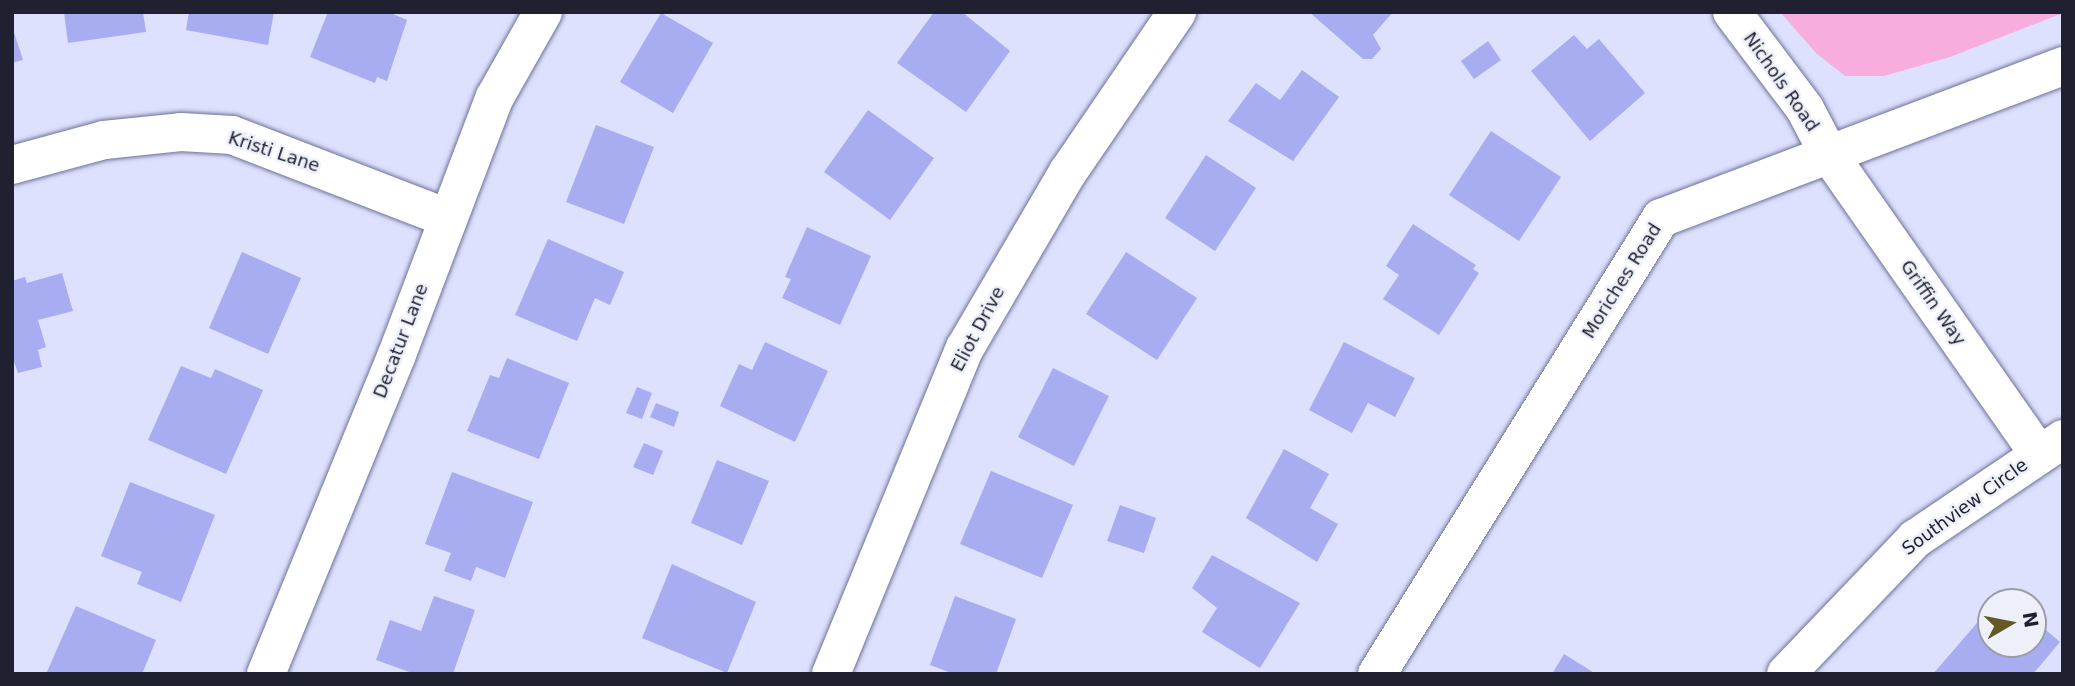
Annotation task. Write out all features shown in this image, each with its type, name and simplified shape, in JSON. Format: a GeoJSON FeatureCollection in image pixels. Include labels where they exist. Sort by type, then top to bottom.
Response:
{"type":"FeatureCollection","features":[{"type":"Feature","properties":{"kind":"street","name":"Decatur Lane"},"geometry":{"type":"LineString","coordinates":[[265,674],[396,357],[495,97],[543,12]]}},
{"type":"Feature","properties":{"kind":"street","name":"Eliot Drive"},"geometry":{"type":"LineString","coordinates":[[831,674],[965,348],[1068,172],[1177,12]]}},
{"type":"Feature","properties":{"kind":"street","name":"Nichols Road"},"geometry":{"type":"LineString","coordinates":[[1732,12],[1805,109],[1828,153]]}},
{"type":"Feature","properties":{"kind":"street","name":"Moriches Road"},"geometry":{"type":"LineString","coordinates":[[1377,674],[1661,218],[2063,66]]}},
{"type":"Feature","properties":{"kind":"street","name":"Kristi Lane"},"geometry":{"type":"LineString","coordinates":[[12,165],[104,140],[181,132],[232,135],[447,218]]}},
{"type":"Feature","properties":{"kind":"street","name":"Griffin Way"},"geometry":{"type":"LineString","coordinates":[[1828,153],[2050,446]]}},
{"type":"Feature","properties":{"kind":"street","name":"Southview Circle"},"geometry":{"type":"LineString","coordinates":[[1786,674],[1915,539],[2050,446]]}},
{"type":"Feature","properties":{"kind":"shaded area"},"geometry":{"type":"Polygon","coordinates":[[[1780,12],[2063,13],[1950,57],[1884,76],[1845,76],[1816,53],[1780,12]]]}},
{"type":"Feature","properties":{"kind":"building"},"geometry":{"type":"Polygon","coordinates":[[[64,12],[143,12],[146,32],[68,43],[64,12]]]}},
{"type":"Feature","properties":{"kind":"building"},"geometry":{"type":"Polygon","coordinates":[[[189,12],[274,12],[268,45],[186,30],[189,12]]]}},
{"type":"Feature","properties":{"kind":"building"},"geometry":{"type":"Polygon","coordinates":[[[328,12],[388,12],[407,20],[387,81],[377,77],[375,83],[310,57],[328,12]]]}},
{"type":"Feature","properties":{"kind":"building"},"geometry":{"type":"Polygon","coordinates":[[[934,12],[962,12],[1010,51],[966,112],[897,63],[934,12]]]}},
{"type":"Feature","properties":{"kind":"building"},"geometry":{"type":"Polygon","coordinates":[[[1309,12],[1393,12],[1373,35],[1381,49],[1372,59],[1363,59],[1309,12]]]}},
{"type":"Feature","properties":{"kind":"building"},"geometry":{"type":"Polygon","coordinates":[[[661,13],[713,43],[673,113],[620,82],[661,13]]]}},
{"type":"Feature","properties":{"kind":"building"},"geometry":{"type":"Polygon","coordinates":[[[12,26],[23,60],[12,63],[12,26]]]}},
{"type":"Feature","properties":{"kind":"building"},"geometry":{"type":"Polygon","coordinates":[[[1574,35],[1587,49],[1599,39],[1645,93],[1590,141],[1531,71],[1574,35]]]}},
{"type":"Feature","properties":{"kind":"building"},"geometry":{"type":"Polygon","coordinates":[[[1488,41],[1501,60],[1474,79],[1461,61],[1488,41]]]}},
{"type":"Feature","properties":{"kind":"building"},"geometry":{"type":"Polygon","coordinates":[[[1302,70],[1339,97],[1293,161],[1228,121],[1256,83],[1280,100],[1302,70]]]}},
{"type":"Feature","properties":{"kind":"building"},"geometry":{"type":"Polygon","coordinates":[[[868,110],[934,158],[890,220],[824,172],[868,110]]]}},
{"type":"Feature","properties":{"kind":"building"},"geometry":{"type":"Polygon","coordinates":[[[596,125],[654,147],[624,224],[566,202],[596,125]]]}},
{"type":"Feature","properties":{"kind":"building"},"geometry":{"type":"Polygon","coordinates":[[[1491,131],[1561,177],[1519,241],[1449,195],[1491,131]]]}},
{"type":"Feature","properties":{"kind":"building"},"geometry":{"type":"Polygon","coordinates":[[[1206,155],[1256,188],[1215,251],[1165,218],[1206,155]]]}},
{"type":"Feature","properties":{"kind":"building"},"geometry":{"type":"Polygon","coordinates":[[[1413,224],[1476,265],[1473,269],[1479,273],[1439,335],[1383,299],[1399,275],[1386,266],[1413,224]]]}},
{"type":"Feature","properties":{"kind":"building"},"geometry":{"type":"Polygon","coordinates":[[[807,227],[871,256],[840,325],[782,298],[791,279],[785,277],[807,227]]]}},
{"type":"Feature","properties":{"kind":"building"},"geometry":{"type":"Polygon","coordinates":[[[548,239],[624,272],[610,305],[595,298],[577,341],[515,315],[548,239]]]}},
{"type":"Feature","properties":{"kind":"building"},"geometry":{"type":"Polygon","coordinates":[[[242,252],[301,278],[268,354],[209,328],[242,252]]]}},
{"type":"Feature","properties":{"kind":"building"},"geometry":{"type":"Polygon","coordinates":[[[1126,252],[1197,298],[1157,360],[1086,314],[1126,252]]]}},
{"type":"Feature","properties":{"kind":"building"},"geometry":{"type":"Polygon","coordinates":[[[62,273],[73,311],[38,320],[46,347],[38,350],[42,367],[18,373],[12,356],[12,281],[25,277],[27,283],[62,273]]]}},
{"type":"Feature","properties":{"kind":"building"},"geometry":{"type":"Polygon","coordinates":[[[765,342],[828,371],[795,442],[720,406],[739,364],[752,370],[765,342]]]}},
{"type":"Feature","properties":{"kind":"building"},"geometry":{"type":"Polygon","coordinates":[[[1344,342],[1415,378],[1395,417],[1368,403],[1352,433],[1309,410],[1344,342]]]}},
{"type":"Feature","properties":{"kind":"building"},"geometry":{"type":"Polygon","coordinates":[[[507,358],[569,383],[539,459],[467,431],[490,375],[499,378],[507,358]]]}},
{"type":"Feature","properties":{"kind":"building"},"geometry":{"type":"Polygon","coordinates":[[[181,366],[211,378],[215,369],[263,390],[226,474],[148,440],[181,366]]]}},
{"type":"Feature","properties":{"kind":"building"},"geometry":{"type":"Polygon","coordinates":[[[1053,368],[1109,396],[1074,466],[1018,437],[1053,368]]]}},
{"type":"Feature","properties":{"kind":"building"},"geometry":{"type":"Polygon","coordinates":[[[637,387],[652,393],[642,419],[626,413],[637,387]]]}},
{"type":"Feature","properties":{"kind":"building"},"geometry":{"type":"Polygon","coordinates":[[[656,403],[679,412],[674,427],[650,417],[656,403]]]}},
{"type":"Feature","properties":{"kind":"building"},"geometry":{"type":"Polygon","coordinates":[[[644,443],[663,451],[653,475],[633,467],[644,443]]]}},
{"type":"Feature","properties":{"kind":"building"},"geometry":{"type":"Polygon","coordinates":[[[1284,449],[1329,474],[1310,508],[1338,524],[1317,562],[1246,518],[1284,449]]]}},
{"type":"Feature","properties":{"kind":"building"},"geometry":{"type":"Polygon","coordinates":[[[717,460],[769,481],[742,545],[691,523],[717,460]]]}},
{"type":"Feature","properties":{"kind":"building"},"geometry":{"type":"Polygon","coordinates":[[[991,471],[1073,505],[1042,578],[960,544],[991,471]]]}},
{"type":"Feature","properties":{"kind":"building"},"geometry":{"type":"Polygon","coordinates":[[[452,472],[533,502],[505,578],[476,567],[471,581],[444,571],[451,553],[425,544],[452,472]]]}},
{"type":"Feature","properties":{"kind":"building"},"geometry":{"type":"Polygon","coordinates":[[[130,482],[215,515],[181,602],[137,584],[142,572],[101,556],[130,482]]]}},
{"type":"Feature","properties":{"kind":"building"},"geometry":{"type":"Polygon","coordinates":[[[1120,505],[1156,518],[1144,553],[1107,541],[1120,505]]]}},
{"type":"Feature","properties":{"kind":"building"},"geometry":{"type":"Polygon","coordinates":[[[1212,555],[1300,603],[1260,668],[1202,632],[1217,608],[1192,588],[1212,555]]]}},
{"type":"Feature","properties":{"kind":"building"},"geometry":{"type":"Polygon","coordinates":[[[672,564],[756,602],[727,673],[642,638],[672,564]]]}},
{"type":"Feature","properties":{"kind":"building"},"geometry":{"type":"Polygon","coordinates":[[[434,596],[475,610],[453,674],[415,674],[376,660],[390,620],[421,631],[434,596]]]}},
{"type":"Feature","properties":{"kind":"building"},"geometry":{"type":"Polygon","coordinates":[[[955,596],[1016,619],[996,674],[954,674],[930,665],[955,596]]]}},
{"type":"Feature","properties":{"kind":"building"},"geometry":{"type":"Polygon","coordinates":[[[76,606],[156,640],[142,674],[46,674],[76,606]]]}},
{"type":"Feature","properties":{"kind":"building"},"geometry":{"type":"Polygon","coordinates":[[[1977,623],[1977,658],[2046,658],[2033,674],[1933,674],[1977,623]]]}},
{"type":"Feature","properties":{"kind":"building"},"geometry":{"type":"Polygon","coordinates":[[[2047,631],[2060,642],[2047,657],[2047,631]]]}},
{"type":"Feature","properties":{"kind":"building"},"geometry":{"type":"Polygon","coordinates":[[[1564,654],[1596,674],[1552,674],[1564,654]]]}}]}
